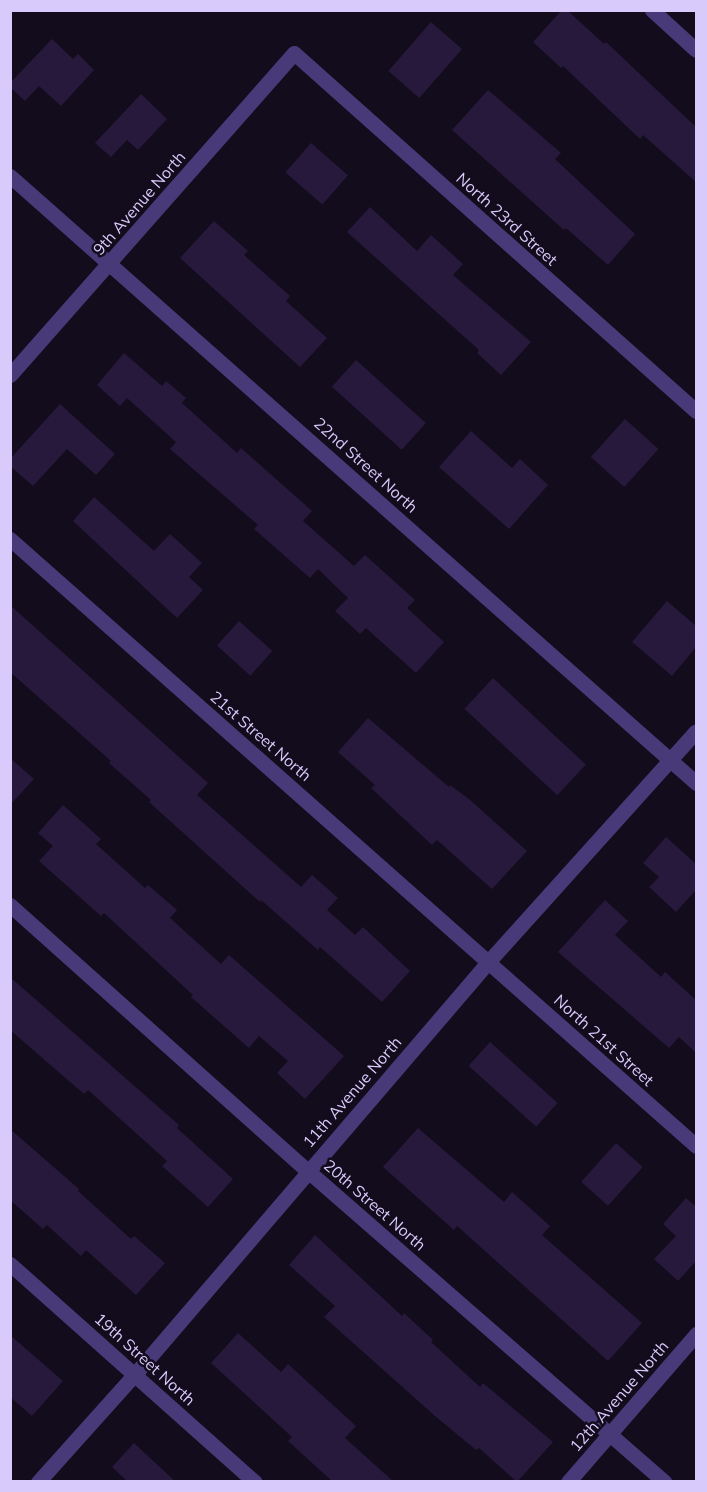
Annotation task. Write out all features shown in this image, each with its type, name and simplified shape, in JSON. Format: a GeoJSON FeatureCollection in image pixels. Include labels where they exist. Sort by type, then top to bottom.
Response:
{"type":"FeatureCollection","features":[{"type":"Feature","properties":{"kind":"street"},"geometry":{"type":"LineString","coordinates":[[652,10],[696,50]]}},
{"type":"Feature","properties":{"kind":"street","name":"9th Avenue North"},"geometry":{"type":"LineString","coordinates":[[10,375],[294,53]]}},
{"type":"Feature","properties":{"kind":"street","name":"North 23rd Street"},"geometry":{"type":"LineString","coordinates":[[294,53],[696,411]]}},
{"type":"Feature","properties":{"kind":"street","name":"22nd Street North"},"geometry":{"type":"LineString","coordinates":[[10,176],[696,783]]}},
{"type":"Feature","properties":{"kind":"street","name":"21st Street North"},"geometry":{"type":"LineString","coordinates":[[10,539],[489,961]]}},
{"type":"Feature","properties":{"kind":"street","name":"11th Avenue North"},"geometry":{"type":"LineString","coordinates":[[38,1482],[135,1374],[489,961],[696,731]]}},
{"type":"Feature","properties":{"kind":"street","name":"20th Street North"},"geometry":{"type":"LineString","coordinates":[[10,905],[308,1171],[665,1482]]}},
{"type":"Feature","properties":{"kind":"street","name":"North 21st Street"},"geometry":{"type":"LineString","coordinates":[[489,961],[696,1146]]}},
{"type":"Feature","properties":{"kind":"street","name":"19th Street North"},"geometry":{"type":"LineString","coordinates":[[10,1264],[255,1482]]}},
{"type":"Feature","properties":{"kind":"street","name":"12th Avenue North"},"geometry":{"type":"LineString","coordinates":[[568,1482],[696,1334]]}},
{"type":"Feature","properties":{"kind":"building"},"geometry":{"type":"Polygon","coordinates":[[[562,10],[567,10],[604,44],[606,42],[696,127],[696,182],[643,135],[640,139],[563,66],[561,68],[533,42],[562,10]]]}},
{"type":"Feature","properties":{"kind":"building"},"geometry":{"type":"Polygon","coordinates":[[[431,22],[462,49],[419,98],[388,71],[431,22]]]}},
{"type":"Feature","properties":{"kind":"building"},"geometry":{"type":"Polygon","coordinates":[[[52,39],[73,59],[78,54],[94,70],[61,106],[39,86],[25,101],[10,87],[10,83],[52,39]]]}},
{"type":"Feature","properties":{"kind":"building"},"geometry":{"type":"Polygon","coordinates":[[[488,90],[561,153],[555,159],[635,234],[608,265],[566,228],[564,230],[452,130],[488,90]]]}},
{"type":"Feature","properties":{"kind":"building"},"geometry":{"type":"Polygon","coordinates":[[[141,94],[167,119],[138,150],[127,140],[111,157],[95,143],[141,94]]]}},
{"type":"Feature","properties":{"kind":"building"},"geometry":{"type":"Polygon","coordinates":[[[311,143],[348,175],[322,205],[285,172],[311,143]]]}},
{"type":"Feature","properties":{"kind":"building"},"geometry":{"type":"Polygon","coordinates":[[[370,207],[417,251],[431,235],[463,264],[453,275],[531,342],[501,375],[477,353],[479,350],[347,232],[370,207]]]}},
{"type":"Feature","properties":{"kind":"building"},"geometry":{"type":"Polygon","coordinates":[[[214,221],[248,251],[244,255],[290,296],[286,301],[327,338],[300,367],[180,258],[214,221]]]}},
{"type":"Feature","properties":{"kind":"building"},"geometry":{"type":"Polygon","coordinates":[[[124,353],[162,386],[166,381],[186,398],[182,403],[237,453],[241,448],[312,511],[303,521],[354,566],[365,555],[415,600],[407,608],[444,642],[416,673],[366,628],[360,634],[335,611],[348,598],[318,569],[310,578],[254,529],[258,525],[170,449],[176,442],[127,398],[120,406],[97,385],[124,353]]]}},
{"type":"Feature","properties":{"kind":"building"},"geometry":{"type":"Polygon","coordinates":[[[356,360],[426,423],[402,450],[332,387],[356,360]]]}},
{"type":"Feature","properties":{"kind":"building"},"geometry":{"type":"Polygon","coordinates":[[[60,404],[115,454],[96,475],[67,449],[33,486],[10,466],[10,459],[60,404]]]}},
{"type":"Feature","properties":{"kind":"building"},"geometry":{"type":"Polygon","coordinates":[[[625,419],[658,449],[624,487],[591,457],[625,419]]]}},
{"type":"Feature","properties":{"kind":"building"},"geometry":{"type":"Polygon","coordinates":[[[471,431],[512,468],[520,459],[548,485],[509,529],[439,467],[471,431]]]}},
{"type":"Feature","properties":{"kind":"building"},"geometry":{"type":"Polygon","coordinates":[[[94,497],[154,551],[170,534],[202,563],[189,577],[203,590],[177,618],[73,521],[94,497]]]}},
{"type":"Feature","properties":{"kind":"building"},"geometry":{"type":"Polygon","coordinates":[[[667,601],[696,626],[696,647],[672,676],[632,642],[667,601]]]}},
{"type":"Feature","properties":{"kind":"building"},"geometry":{"type":"Polygon","coordinates":[[[10,605],[208,783],[197,795],[301,887],[312,875],[338,898],[327,910],[355,935],[363,927],[410,971],[382,1002],[320,947],[318,950],[261,900],[260,902],[149,802],[151,800],[109,763],[111,761],[10,672],[10,605]]]}},
{"type":"Feature","properties":{"kind":"building"},"geometry":{"type":"Polygon","coordinates":[[[239,621],[272,651],[250,676],[217,646],[239,621]]]}},
{"type":"Feature","properties":{"kind":"building"},"geometry":{"type":"Polygon","coordinates":[[[493,678],[586,765],[557,795],[464,709],[493,678]]]}},
{"type":"Feature","properties":{"kind":"building"},"geometry":{"type":"Polygon","coordinates":[[[368,718],[449,787],[450,785],[469,799],[527,851],[492,889],[437,840],[432,845],[371,788],[375,785],[338,752],[368,718]]]}},
{"type":"Feature","properties":{"kind":"building"},"geometry":{"type":"Polygon","coordinates":[[[10,758],[34,779],[10,805],[10,758]]]}},
{"type":"Feature","properties":{"kind":"building"},"geometry":{"type":"Polygon","coordinates":[[[63,805],[101,839],[96,844],[145,888],[148,885],[177,910],[170,918],[221,964],[229,955],[344,1056],[305,1099],[277,1073],[288,1061],[259,1036],[249,1048],[191,997],[193,995],[104,913],[101,916],[39,861],[53,846],[38,833],[63,805]]]}},
{"type":"Feature","properties":{"kind":"building"},"geometry":{"type":"Polygon","coordinates":[[[666,837],[696,864],[696,890],[676,912],[649,887],[659,877],[643,863],[666,837]]]}},
{"type":"Feature","properties":{"kind":"building"},"geometry":{"type":"Polygon","coordinates":[[[605,900],[628,921],[615,935],[661,977],[665,972],[696,1000],[696,1053],[679,1037],[669,1048],[558,952],[605,900]]]}},
{"type":"Feature","properties":{"kind":"building"},"geometry":{"type":"Polygon","coordinates":[[[10,977],[179,1125],[177,1128],[233,1179],[208,1207],[162,1166],[167,1161],[88,1090],[84,1094],[10,1030],[10,977]]]}},
{"type":"Feature","properties":{"kind":"building"},"geometry":{"type":"Polygon","coordinates":[[[490,1042],[558,1103],[536,1127],[469,1066],[490,1042]]]}},
{"type":"Feature","properties":{"kind":"building"},"geometry":{"type":"Polygon","coordinates":[[[418,1128],[504,1202],[512,1192],[550,1226],[542,1235],[642,1323],[608,1361],[457,1226],[454,1230],[383,1167],[418,1128]]]}},
{"type":"Feature","properties":{"kind":"building"},"geometry":{"type":"Polygon","coordinates":[[[10,1129],[79,1189],[78,1191],[131,1239],[134,1236],[165,1263],[136,1295],[86,1250],[81,1256],[47,1225],[43,1229],[10,1200],[10,1129]]]}},
{"type":"Feature","properties":{"kind":"building"},"geometry":{"type":"Polygon","coordinates":[[[616,1143],[643,1167],[608,1206],[581,1182],[616,1143]]]}},
{"type":"Feature","properties":{"kind":"building"},"geometry":{"type":"Polygon","coordinates":[[[686,1198],[696,1207],[696,1261],[678,1281],[654,1259],[676,1236],[663,1224],[686,1198]]]}},
{"type":"Feature","properties":{"kind":"building"},"geometry":{"type":"Polygon","coordinates":[[[315,1235],[402,1316],[404,1313],[433,1340],[431,1342],[480,1387],[483,1383],[553,1442],[517,1482],[479,1448],[476,1450],[435,1416],[324,1317],[335,1306],[289,1265],[315,1235]]]}},
{"type":"Feature","properties":{"kind":"building"},"geometry":{"type":"Polygon","coordinates":[[[238,1333],[281,1372],[288,1364],[356,1426],[345,1438],[394,1482],[333,1482],[288,1441],[292,1437],[211,1363],[238,1333]]]}},
{"type":"Feature","properties":{"kind":"building"},"geometry":{"type":"Polygon","coordinates":[[[10,1335],[63,1381],[32,1416],[10,1397],[10,1335]]]}},
{"type":"Feature","properties":{"kind":"building"},"geometry":{"type":"Polygon","coordinates":[[[134,1443],[176,1482],[128,1482],[112,1467],[134,1443]]]}}]}
